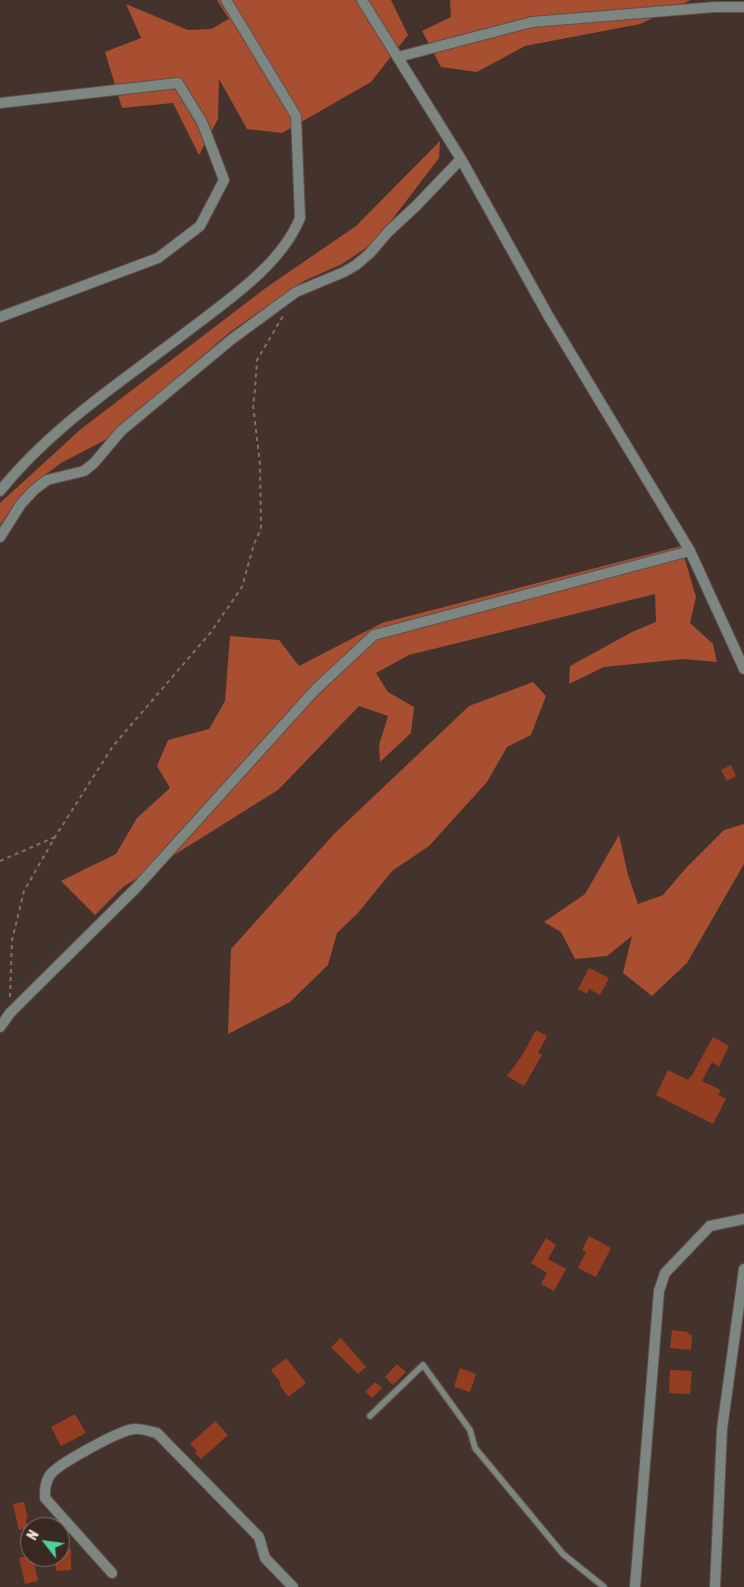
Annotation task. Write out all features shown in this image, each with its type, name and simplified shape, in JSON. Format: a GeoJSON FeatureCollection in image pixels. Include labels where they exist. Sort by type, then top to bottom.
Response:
{"type":"FeatureCollection","features":[{"type":"Feature","properties":{"kind":"street"},"geometry":{"type":"LineString","coordinates":[[0,491],[55,432],[210,314],[256,276],[286,244],[295,230],[300,218],[296,116],[226,0]]}},
{"type":"Feature","properties":{"kind":"street"},"geometry":{"type":"LineString","coordinates":[[362,0],[461,159],[549,317],[690,551],[744,669]]}},
{"type":"Feature","properties":{"kind":"street"},"geometry":{"type":"LineString","coordinates":[[398,57],[532,22],[715,7],[744,7]]}},
{"type":"Feature","properties":{"kind":"street"},"geometry":{"type":"LineString","coordinates":[[0,103],[178,83],[202,122],[224,180],[200,226],[158,258],[0,317]]}},
{"type":"Feature","properties":{"kind":"street"},"geometry":{"type":"LineString","coordinates":[[0,537],[21,504],[34,490],[47,480],[84,471],[94,463],[121,431],[232,338],[296,292],[356,265],[370,253],[388,232],[461,159]]}},
{"type":"Feature","properties":{"kind":"street"},"geometry":{"type":"LineString","coordinates":[[0,1027],[10,1013],[136,888],[315,690],[374,635],[690,551]]}},
{"type":"Feature","properties":{"kind":"street"},"geometry":{"type":"LineString","coordinates":[[635,1587],[659,1291],[665,1273],[710,1226],[744,1219]]}},
{"type":"Feature","properties":{"kind":"street"},"geometry":{"type":"LineString","coordinates":[[715,1587],[722,1429],[743,1290],[744,1269]]}},
{"type":"Feature","properties":{"kind":"street"},"geometry":{"type":"LineString","coordinates":[[112,1573],[45,1498],[45,1486],[49,1476],[58,1467],[98,1444],[134,1429],[157,1433],[259,1538],[265,1558],[294,1587]]}},
{"type":"Feature","properties":{"kind":"lane"},"geometry":{"type":"LineString","coordinates":[[370,1416],[423,1365],[470,1430],[475,1448],[563,1554],[604,1587]]}},
{"type":"Feature","properties":{"kind":"path"},"geometry":{"type":"LineString","coordinates":[[10,1013],[9,989],[12,940],[24,891],[55,837],[113,746],[211,632],[242,587],[254,544],[261,529],[260,464],[252,405],[257,360],[285,312]]}},
{"type":"Feature","properties":{"kind":"path"},"geometry":{"type":"LineString","coordinates":[[0,861],[55,837]]}},
{"type":"Feature","properties":{"kind":"shaded area"},"geometry":{"type":"Polygon","coordinates":[[[217,0],[391,0],[408,35],[371,82],[282,133],[247,129],[219,79],[218,119],[199,155],[173,103],[122,108],[105,52],[141,38],[126,4],[188,30],[211,29],[229,19],[217,0]]]}},
{"type":"Feature","properties":{"kind":"shaded area"},"geometry":{"type":"Polygon","coordinates":[[[450,0],[691,0],[640,24],[525,46],[477,72],[441,67],[422,31],[451,17],[450,0]]]}},
{"type":"Feature","properties":{"kind":"shaded area"},"geometry":{"type":"Polygon","coordinates":[[[440,141],[439,158],[375,242],[342,264],[304,281],[230,332],[107,439],[61,463],[36,482],[15,503],[0,525],[0,503],[81,429],[267,287],[356,226],[440,141]]]}},
{"type":"Feature","properties":{"kind":"shaded area"},"geometry":{"type":"Polygon","coordinates":[[[681,546],[696,597],[690,623],[713,644],[717,662],[683,659],[604,667],[569,684],[570,666],[632,632],[656,622],[655,594],[409,655],[376,673],[388,692],[414,707],[411,733],[380,762],[379,745],[388,716],[359,706],[278,790],[123,887],[95,915],[61,881],[116,854],[137,818],[170,788],[157,766],[168,740],[209,729],[225,701],[230,636],[279,640],[299,666],[382,623],[681,546]]]}},
{"type":"Feature","properties":{"kind":"shaded area"},"geometry":{"type":"Polygon","coordinates":[[[533,682],[546,696],[531,735],[507,747],[487,782],[429,846],[392,871],[358,913],[337,933],[328,965],[290,1002],[228,1034],[231,949],[334,834],[469,706],[533,682]]]}},
{"type":"Feature","properties":{"kind":"shaded area"},"geometry":{"type":"Polygon","coordinates":[[[744,824],[744,864],[687,963],[652,996],[623,973],[632,936],[607,956],[575,959],[561,932],[544,922],[585,894],[619,835],[628,875],[638,904],[663,895],[686,868],[724,830],[744,824]]]}},
{"type":"Feature","properties":{"kind":"building"},"geometry":{"type":"Polygon","coordinates":[[[731,765],[736,776],[727,781],[721,770],[731,765]]]}},
{"type":"Feature","properties":{"kind":"building"},"geometry":{"type":"Polygon","coordinates":[[[589,968],[609,978],[600,995],[589,989],[587,994],[578,989],[589,968]]]}},
{"type":"Feature","properties":{"kind":"building"},"geometry":{"type":"Polygon","coordinates":[[[536,1030],[547,1036],[538,1053],[542,1055],[524,1086],[507,1076],[521,1057],[536,1030]]]}},
{"type":"Feature","properties":{"kind":"building"},"geometry":{"type":"Polygon","coordinates":[[[713,1037],[729,1046],[719,1067],[712,1062],[702,1081],[721,1090],[718,1095],[726,1099],[713,1124],[656,1095],[668,1070],[688,1080],[691,1077],[713,1037]]]}},
{"type":"Feature","properties":{"kind":"building"},"geometry":{"type":"Polygon","coordinates":[[[589,1236],[611,1248],[596,1277],[578,1268],[586,1252],[582,1250],[589,1236]]]}},
{"type":"Feature","properties":{"kind":"building"},"geometry":{"type":"Polygon","coordinates":[[[546,1238],[556,1245],[548,1259],[566,1269],[554,1291],[541,1284],[547,1273],[531,1263],[546,1238]]]}},
{"type":"Feature","properties":{"kind":"building"},"geometry":{"type":"Polygon","coordinates":[[[672,1330],[689,1332],[688,1334],[692,1335],[691,1350],[670,1348],[672,1330]]]}},
{"type":"Feature","properties":{"kind":"building"},"geometry":{"type":"Polygon","coordinates":[[[341,1338],[366,1367],[358,1374],[331,1347],[341,1338]]]}},
{"type":"Feature","properties":{"kind":"building"},"geometry":{"type":"Polygon","coordinates":[[[286,1358],[306,1383],[288,1397],[279,1384],[281,1383],[271,1370],[286,1358]]]}},
{"type":"Feature","properties":{"kind":"building"},"geometry":{"type":"Polygon","coordinates":[[[397,1364],[406,1372],[393,1385],[385,1377],[397,1364]]]}},
{"type":"Feature","properties":{"kind":"building"},"geometry":{"type":"Polygon","coordinates":[[[460,1368],[476,1374],[470,1392],[454,1387],[460,1368]]]}},
{"type":"Feature","properties":{"kind":"building"},"geometry":{"type":"Polygon","coordinates":[[[670,1370],[692,1371],[690,1394],[669,1393],[670,1370]]]}},
{"type":"Feature","properties":{"kind":"building"},"geometry":{"type":"Polygon","coordinates":[[[375,1382],[382,1388],[372,1398],[365,1392],[375,1382]]]}},
{"type":"Feature","properties":{"kind":"building"},"geometry":{"type":"Polygon","coordinates":[[[75,1414],[86,1433],[61,1446],[51,1427],[75,1414]]]}},
{"type":"Feature","properties":{"kind":"building"},"geometry":{"type":"Polygon","coordinates":[[[215,1421],[228,1435],[201,1459],[195,1453],[197,1451],[190,1444],[215,1421]]]}},
{"type":"Feature","properties":{"kind":"building"},"geometry":{"type":"Polygon","coordinates":[[[24,1502],[28,1517],[20,1517],[20,1530],[19,1530],[13,1504],[24,1502]]]}},
{"type":"Feature","properties":{"kind":"building"},"geometry":{"type":"Polygon","coordinates":[[[70,1549],[71,1570],[56,1571],[56,1567],[70,1567],[70,1549]]]}},
{"type":"Feature","properties":{"kind":"building"},"geometry":{"type":"Polygon","coordinates":[[[21,1567],[35,1567],[38,1581],[25,1584],[21,1567]]]}}]}
